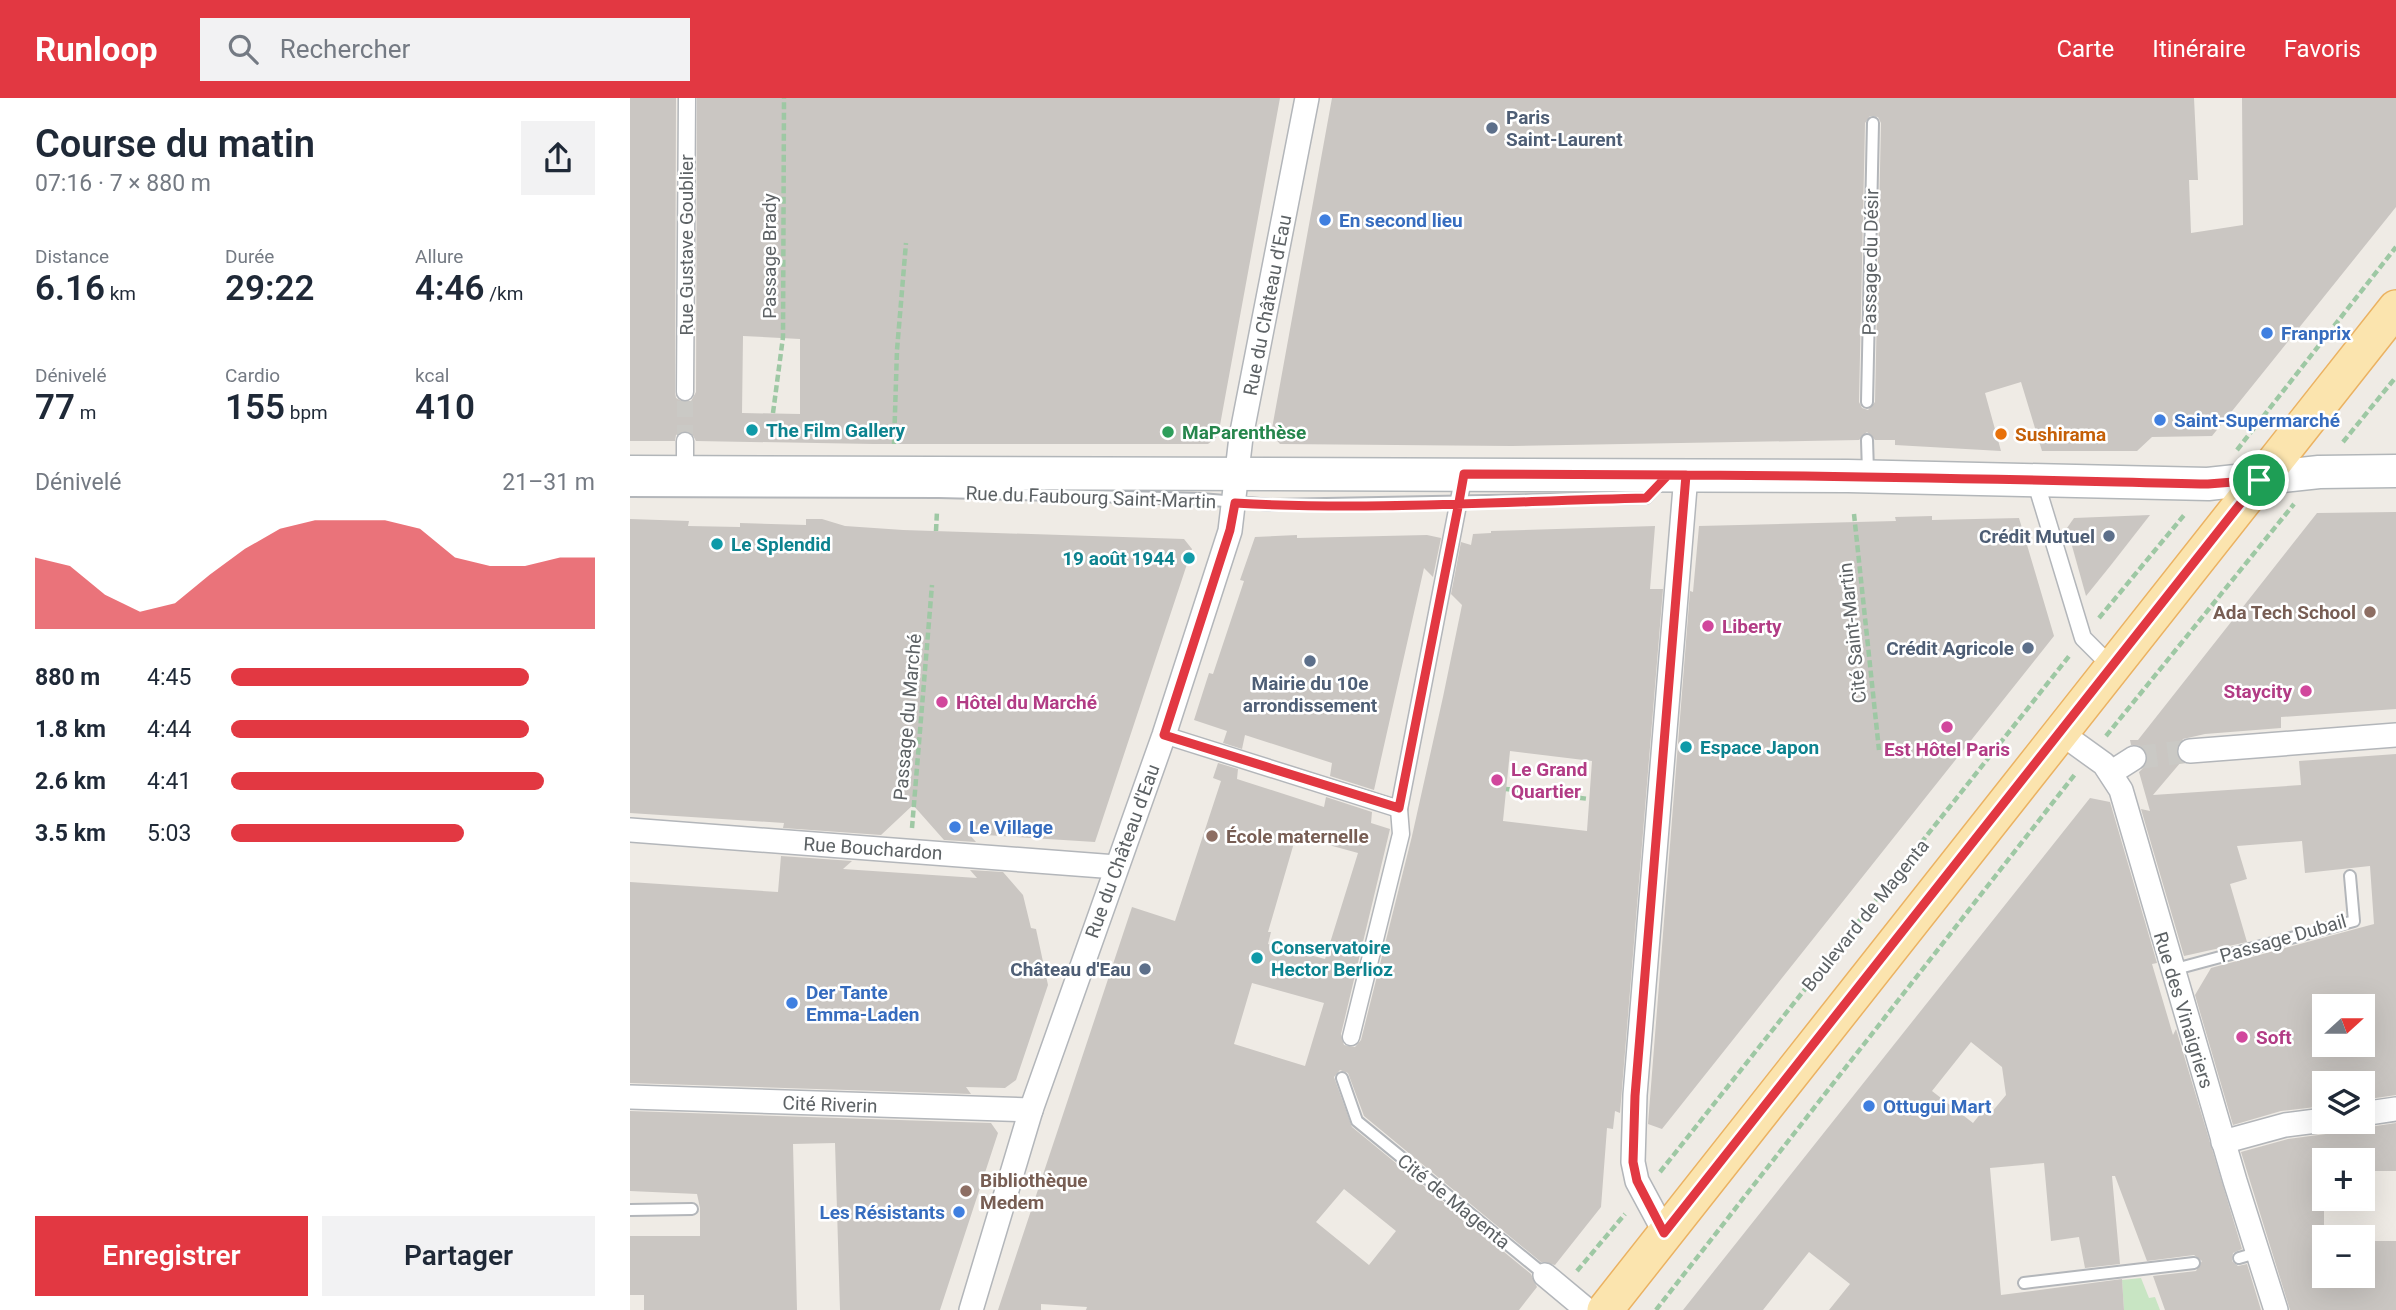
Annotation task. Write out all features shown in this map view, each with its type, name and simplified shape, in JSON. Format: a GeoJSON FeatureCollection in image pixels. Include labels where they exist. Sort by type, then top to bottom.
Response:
{"type":"FeatureCollection","features":[{"type":"Feature","properties":{"kind":"main road","name":"Boulevard de Magenta"},"geometry":{"type":"LineString","coordinates":[[1605,1310],[2396,308]]}},
{"type":"Feature","properties":{"kind":"main road","name":"Rue du Faubourg Saint-Martin"},"geometry":{"type":"LineString","coordinates":[[630,471],[893,474],[1239,472],[1461,488],[1677,475],[1868,476],[2208,484],[2319,472],[2396,471]]}},
{"type":"Feature","properties":{"kind":"street","name":"Rue Gustave Goublier"},"geometry":{"type":"LineString","coordinates":[[685,392],[687,98]]}},
{"type":"Feature","properties":{"kind":"street","name":"Rue du Château d'Eau"},"geometry":{"type":"LineString","coordinates":[[971,1310],[1031,1110],[1164,735],[1230,530],[1239,472],[1241,437],[1307,98]]}},
{"type":"Feature","properties":{"kind":"street"},"geometry":{"type":"LineString","coordinates":[[685,441],[685,472]]}},
{"type":"Feature","properties":{"kind":"street"},"geometry":{"type":"LineString","coordinates":[[1664,1233],[1637,1181],[1633,1149],[1677,475]]}},
{"type":"Feature","properties":{"kind":"street"},"geometry":{"type":"LineString","coordinates":[[2035,480],[2080,642],[2112,667]]}},
{"type":"Feature","properties":{"kind":"street"},"geometry":{"type":"LineString","coordinates":[[1352,1037],[1401,834],[1399,808],[1461,488]]}},
{"type":"Feature","properties":{"kind":"street"},"geometry":{"type":"LineString","coordinates":[[2061,733],[2112,772],[2134,758]]}},
{"type":"Feature","properties":{"kind":"street"},"geometry":{"type":"LineString","coordinates":[[1164,735],[1399,808]]}},
{"type":"Feature","properties":{"kind":"street"},"geometry":{"type":"LineString","coordinates":[[2190,751],[2396,735]]}},
{"type":"Feature","properties":{"kind":"street","name":"Rue des Vinaigriers"},"geometry":{"type":"LineString","coordinates":[[2112,772],[2121,790],[2223,1142],[2248,1256],[2276,1310]]}},
{"type":"Feature","properties":{"kind":"street","name":"Rue Bouchardon"},"geometry":{"type":"LineString","coordinates":[[630,830],[1116,867]]}},
{"type":"Feature","properties":{"kind":"street","name":"Cité Riverin"},"geometry":{"type":"LineString","coordinates":[[630,1097],[1031,1110]]}},
{"type":"Feature","properties":{"kind":"street"},"geometry":{"type":"LineString","coordinates":[[2375,1112],[2396,1109]]}},
{"type":"Feature","properties":{"kind":"street"},"geometry":{"type":"LineString","coordinates":[[2223,1142],[2285,1125],[2312,1122]]}},
{"type":"Feature","properties":{"kind":"street","name":"Cité de Magenta"},"geometry":{"type":"LineString","coordinates":[[1553,1283],[1587,1310]]}},
{"type":"Feature","properties":{"kind":"lane","name":"Passage du Désir"},"geometry":{"type":"LineString","coordinates":[[1867,402],[1873,122]]}},
{"type":"Feature","properties":{"kind":"lane"},"geometry":{"type":"LineString","coordinates":[[1867,440],[1868,476]]}},
{"type":"Feature","properties":{"kind":"lane","name":"Rue du Faubourg Saint-Martin"},"geometry":{"type":"LineString","coordinates":[[630,491],[939,492],[1201,499],[1235,503],[1461,488]]}},
{"type":"Feature","properties":{"kind":"lane","name":"Passage Dubail"},"geometry":{"type":"LineString","coordinates":[[2172,970],[2354,921],[2350,876]]}},
{"type":"Feature","properties":{"kind":"lane","name":"Cité de Magenta"},"geometry":{"type":"LineString","coordinates":[[1342,1078],[1357,1121],[1553,1283]]}},
{"type":"Feature","properties":{"kind":"lane"},"geometry":{"type":"LineString","coordinates":[[630,1210],[692,1209]]}},
{"type":"Feature","properties":{"kind":"lane"},"geometry":{"type":"LineString","coordinates":[[2024,1283],[2194,1263]]}},
{"type":"Feature","properties":{"kind":"path","name":"Passage Brady"},"geometry":{"type":"LineString","coordinates":[[773,414],[783,337],[784,98]]}},
{"type":"Feature","properties":{"kind":"path"},"geometry":{"type":"LineString","coordinates":[[893,474],[897,350],[906,243]]}},
{"type":"Feature","properties":{"kind":"path"},"geometry":{"type":"LineString","coordinates":[[2229,460],[2396,247]]}},
{"type":"Feature","properties":{"kind":"path"},"geometry":{"type":"LineString","coordinates":[[2358,424],[2396,377]]}},
{"type":"Feature","properties":{"kind":"path"},"geometry":{"type":"LineString","coordinates":[[2103,740],[2296,501]]}},
{"type":"Feature","properties":{"kind":"path","name":"Boulevard de Magenta"},"geometry":{"type":"LineString","coordinates":[[1657,1175],[2080,642],[2190,508]]}},
{"type":"Feature","properties":{"kind":"path","name":"Cité Saint-Martin"},"geometry":{"type":"LineString","coordinates":[[1854,514],[1879,750]]}},
{"type":"Feature","properties":{"kind":"path","name":"Passage du Marché"},"geometry":{"type":"LineString","coordinates":[[910,850],[932,585]]}},
{"type":"Feature","properties":{"kind":"path"},"geometry":{"type":"LineString","coordinates":[[1656,1310],[2078,771]]}},
{"type":"Feature","properties":{"kind":"path"},"geometry":{"type":"LineString","coordinates":[[1506,789],[1589,799]]}},
{"type":"Feature","properties":{"kind":"path"},"geometry":{"type":"LineString","coordinates":[[1553,1283],[1627,1212]]}},
{"type":"Feature","properties":{"kind":"green space"},"geometry":{"type":"Polygon","coordinates":[[[2141,1278],[2149,1298],[2155,1297],[2160,1310],[2124,1310],[2122,1280],[2141,1278]]]}},
{"type":"Feature","properties":{"kind":"building"},"geometry":{"type":"Polygon","coordinates":[[[630,98],[676,98],[675,392],[676,398],[684,402],[691,401],[696,392],[697,98],[1280,98],[1218,436],[1208,444],[696,441],[691,432],[684,431],[676,435],[675,441],[630,441],[630,98]],[[743,336],[742,413],[800,414],[800,339],[743,336]]]}},
{"type":"Feature","properties":{"kind":"building"},"geometry":{"type":"Polygon","coordinates":[[[1332,98],[2194,98],[2198,180],[2189,180],[2191,233],[2243,225],[2242,98],[2396,98],[2396,207],[2212,436],[2152,437],[2137,451],[2042,451],[2021,382],[1985,393],[2001,451],[1895,445],[1895,440],[1875,440],[1867,432],[1859,440],[1512,446],[1280,444],[1271,434],[1332,98]],[[1870,116],[1865,123],[1859,402],[1862,408],[1868,410],[1875,402],[1881,123],[1878,117],[1870,116]]]}},
{"type":"Feature","properties":{"kind":"building"},"geometry":{"type":"Polygon","coordinates":[[[2396,512],[2396,709],[2281,717],[2281,728],[2205,734],[2183,739],[2176,751],[2181,762],[2153,795],[2301,785],[2299,761],[2396,754],[2396,1095],[2375,1098],[2375,1071],[2312,1071],[2312,1107],[2281,1111],[2233,1125],[2195,995],[2211,968],[2374,924],[2370,866],[2305,873],[2302,841],[2237,846],[2247,879],[2230,884],[2247,942],[2184,956],[2141,809],[2150,811],[2139,772],[2146,765],[2148,757],[2141,746],[2131,745],[2130,740],[2138,740],[2317,513],[2396,512]]]}},
{"type":"Feature","properties":{"kind":"building"},"geometry":{"type":"Polygon","coordinates":[[[2150,515],[2086,596],[2067,528],[2074,518],[2150,515]]]}},
{"type":"Feature","properties":{"kind":"building"},"geometry":{"type":"Polygon","coordinates":[[[1932,516],[1932,520],[2019,518],[2054,636],[1662,1129],[1648,1124],[1690,591],[1693,592],[1699,526],[1896,521],[1895,517],[1932,516]]]}},
{"type":"Feature","properties":{"kind":"building"},"geometry":{"type":"Polygon","coordinates":[[[630,519],[689,521],[688,526],[740,527],[740,523],[806,525],[806,519],[822,519],[845,526],[903,530],[1184,539],[1192,549],[1095,842],[969,834],[976,842],[944,840],[913,805],[881,835],[783,828],[784,823],[630,813],[630,519]]]}},
{"type":"Feature","properties":{"kind":"building"},"geometry":{"type":"Polygon","coordinates":[[[1655,526],[1650,589],[1663,589],[1620,1113],[1615,1111],[1613,1129],[1607,1128],[1601,1207],[1555,1265],[1541,1262],[1364,1116],[1348,1073],[1340,1070],[1334,1077],[1352,1127],[1531,1274],[1537,1287],[1519,1310],[1086,1310],[1087,1307],[1041,1304],[1041,1310],[998,1310],[1132,907],[1175,921],[1221,781],[1213,778],[1218,763],[1238,769],[1237,779],[1324,807],[1326,797],[1372,812],[1371,823],[1390,829],[1341,1034],[1344,1045],[1355,1047],[1361,1040],[1412,836],[1462,605],[1451,594],[1461,542],[1471,545],[1473,534],[1491,531],[1655,526]],[[1510,751],[1503,821],[1587,831],[1592,761],[1510,751]],[[1296,836],[1268,932],[1271,932],[1268,944],[1325,959],[1358,853],[1296,836]],[[1252,983],[1234,1044],[1305,1066],[1324,1003],[1252,983]],[[1344,1189],[1316,1222],[1369,1265],[1396,1231],[1344,1189]]]}},
{"type":"Feature","properties":{"kind":"building","name":"Mairie du 10e arrondissement"},"geometry":{"type":"Polygon","coordinates":[[[1297,535],[1297,538],[1427,535],[1441,538],[1433,577],[1424,568],[1374,790],[1330,776],[1332,763],[1245,735],[1242,749],[1223,743],[1227,731],[1194,720],[1209,673],[1213,674],[1244,581],[1240,580],[1255,537],[1297,535]]]}},
{"type":"Feature","properties":{"kind":"building"},"geometry":{"type":"Polygon","coordinates":[[[2090,798],[2110,802],[2157,963],[2152,964],[2173,1035],[2176,1029],[2242,1249],[2233,1253],[2232,1261],[2238,1266],[2247,1264],[2261,1310],[2165,1310],[2153,1276],[2196,1271],[2202,1261],[2194,1255],[2147,1261],[2115,1176],[2112,1176],[2120,1264],[2085,1268],[2079,1237],[2051,1241],[2044,1163],[1990,1168],[2001,1295],[2122,1279],[2124,1310],[1829,1310],[1850,1284],[1809,1252],[1763,1310],[1683,1310],[2090,798]],[[1971,1042],[1932,1091],[1973,1123],[1981,1113],[1991,1113],[2006,1095],[2002,1067],[1971,1042]]]}},
{"type":"Feature","properties":{"kind":"building"},"geometry":{"type":"Polygon","coordinates":[[[781,856],[852,861],[843,869],[977,878],[970,870],[1003,872],[1023,895],[1031,928],[1036,929],[1048,985],[1016,1080],[1005,1088],[966,1087],[971,1094],[630,1083],[630,882],[778,892],[781,856]]]}},
{"type":"Feature","properties":{"kind":"building"},"geometry":{"type":"Polygon","coordinates":[[[630,1111],[991,1123],[998,1133],[940,1310],[840,1310],[835,1143],[793,1144],[797,1310],[644,1310],[644,1295],[630,1295],[630,1236],[700,1236],[700,1208],[697,1194],[630,1191],[630,1111]]]}},
{"type":"Feature","properties":{"kind":"building"},"geometry":{"type":"Polygon","coordinates":[[[2396,1123],[2396,1171],[2375,1171],[2375,1148],[2312,1148],[2312,1211],[2324,1211],[2324,1225],[2312,1225],[2312,1288],[2375,1288],[2375,1241],[2396,1241],[2396,1310],[2290,1310],[2241,1152],[2288,1139],[2326,1134],[2375,1134],[2375,1126],[2396,1123]]]}},
{"type":"Feature","properties":{"kind":"tunnel"},"geometry":{"type":"LineString","coordinates":[[685,392],[685,441]]}},
{"type":"Feature","properties":{"kind":"tunnel"},"geometry":{"type":"LineString","coordinates":[[2134,758],[2190,751]]}},
{"type":"Feature","properties":{"kind":"place","name":"Paris Saint-Laurent"},"geometry":{"type":"Point","coordinates":[1492,128]}},
{"type":"Feature","properties":{"kind":"place","name":"En second lieu"},"geometry":{"type":"Point","coordinates":[1325,220]}},
{"type":"Feature","properties":{"kind":"place","name":"Franprix"},"geometry":{"type":"Point","coordinates":[2267,333]}},
{"type":"Feature","properties":{"kind":"place","name":"Saint-Supermarché"},"geometry":{"type":"Point","coordinates":[2160,420]}},
{"type":"Feature","properties":{"kind":"place","name":"The Film Gallery"},"geometry":{"type":"Point","coordinates":[752,430]}},
{"type":"Feature","properties":{"kind":"place","name":"MaParenthèse"},"geometry":{"type":"Point","coordinates":[1168,432]}},
{"type":"Feature","properties":{"kind":"place","name":"Sushirama"},"geometry":{"type":"Point","coordinates":[2001,434]}},
{"type":"Feature","properties":{"kind":"place","name":"Crédit Mutuel"},"geometry":{"type":"Point","coordinates":[2109,536]}},
{"type":"Feature","properties":{"kind":"place","name":"Le Splendid"},"geometry":{"type":"Point","coordinates":[717,544]}},
{"type":"Feature","properties":{"kind":"place","name":"19 août 1944"},"geometry":{"type":"Point","coordinates":[1189,558]}},
{"type":"Feature","properties":{"kind":"place","name":"Ada Tech School"},"geometry":{"type":"Point","coordinates":[2370,612]}},
{"type":"Feature","properties":{"kind":"place","name":"Liberty"},"geometry":{"type":"Point","coordinates":[1708,626]}},
{"type":"Feature","properties":{"kind":"place","name":"Crédit Agricole"},"geometry":{"type":"Point","coordinates":[2028,648]}},
{"type":"Feature","properties":{"kind":"place","name":"Mairie du 10e arrondissement"},"geometry":{"type":"Point","coordinates":[1310,661]}},
{"type":"Feature","properties":{"kind":"place","name":"Staycity"},"geometry":{"type":"Point","coordinates":[2306,691]}},
{"type":"Feature","properties":{"kind":"place","name":"Hôtel du Marché"},"geometry":{"type":"Point","coordinates":[942,702]}},
{"type":"Feature","properties":{"kind":"place","name":"Est Hôtel Paris"},"geometry":{"type":"Point","coordinates":[1947,727]}},
{"type":"Feature","properties":{"kind":"place","name":"Espace Japon"},"geometry":{"type":"Point","coordinates":[1686,747]}},
{"type":"Feature","properties":{"kind":"place","name":"Le Grand Quartier"},"geometry":{"type":"Point","coordinates":[1497,780]}},
{"type":"Feature","properties":{"kind":"place","name":"Le Village"},"geometry":{"type":"Point","coordinates":[955,827]}},
{"type":"Feature","properties":{"kind":"place","name":"École maternelle"},"geometry":{"type":"Point","coordinates":[1212,836]}},
{"type":"Feature","properties":{"kind":"place","name":"Conservatoire Hector Berlioz"},"geometry":{"type":"Point","coordinates":[1257,958]}},
{"type":"Feature","properties":{"kind":"place","name":"Château d'Eau"},"geometry":{"type":"Point","coordinates":[1145,969]}},
{"type":"Feature","properties":{"kind":"place","name":"Der Tante Emma-Laden"},"geometry":{"type":"Point","coordinates":[792,1003]}},
{"type":"Feature","properties":{"kind":"place","name":"Soft"},"geometry":{"type":"Point","coordinates":[2242,1037]}},
{"type":"Feature","properties":{"kind":"place","name":"Ottugui Mart"},"geometry":{"type":"Point","coordinates":[1869,1106]}},
{"type":"Feature","properties":{"kind":"place","name":"Bibliothèque Medem"},"geometry":{"type":"Point","coordinates":[966,1191]}},
{"type":"Feature","properties":{"kind":"place","name":"Les Résistants"},"geometry":{"type":"Point","coordinates":[959,1212]}},
{"type":"Feature","properties":{"kind":"route"},"geometry":{"type":"LineString","coordinates":[[2259,480],[1664,1233],[1637,1181],[1633,1162],[1635,1096],[1686,475],[1464,474],[1459,502],[1399,808],[1164,735],[1230,530],[1235,503],[1350,505],[1459,502],[1646,498],[1668,475],[1686,475],[1713,475],[1848,476],[2208,484],[2259,480]]}}]}
